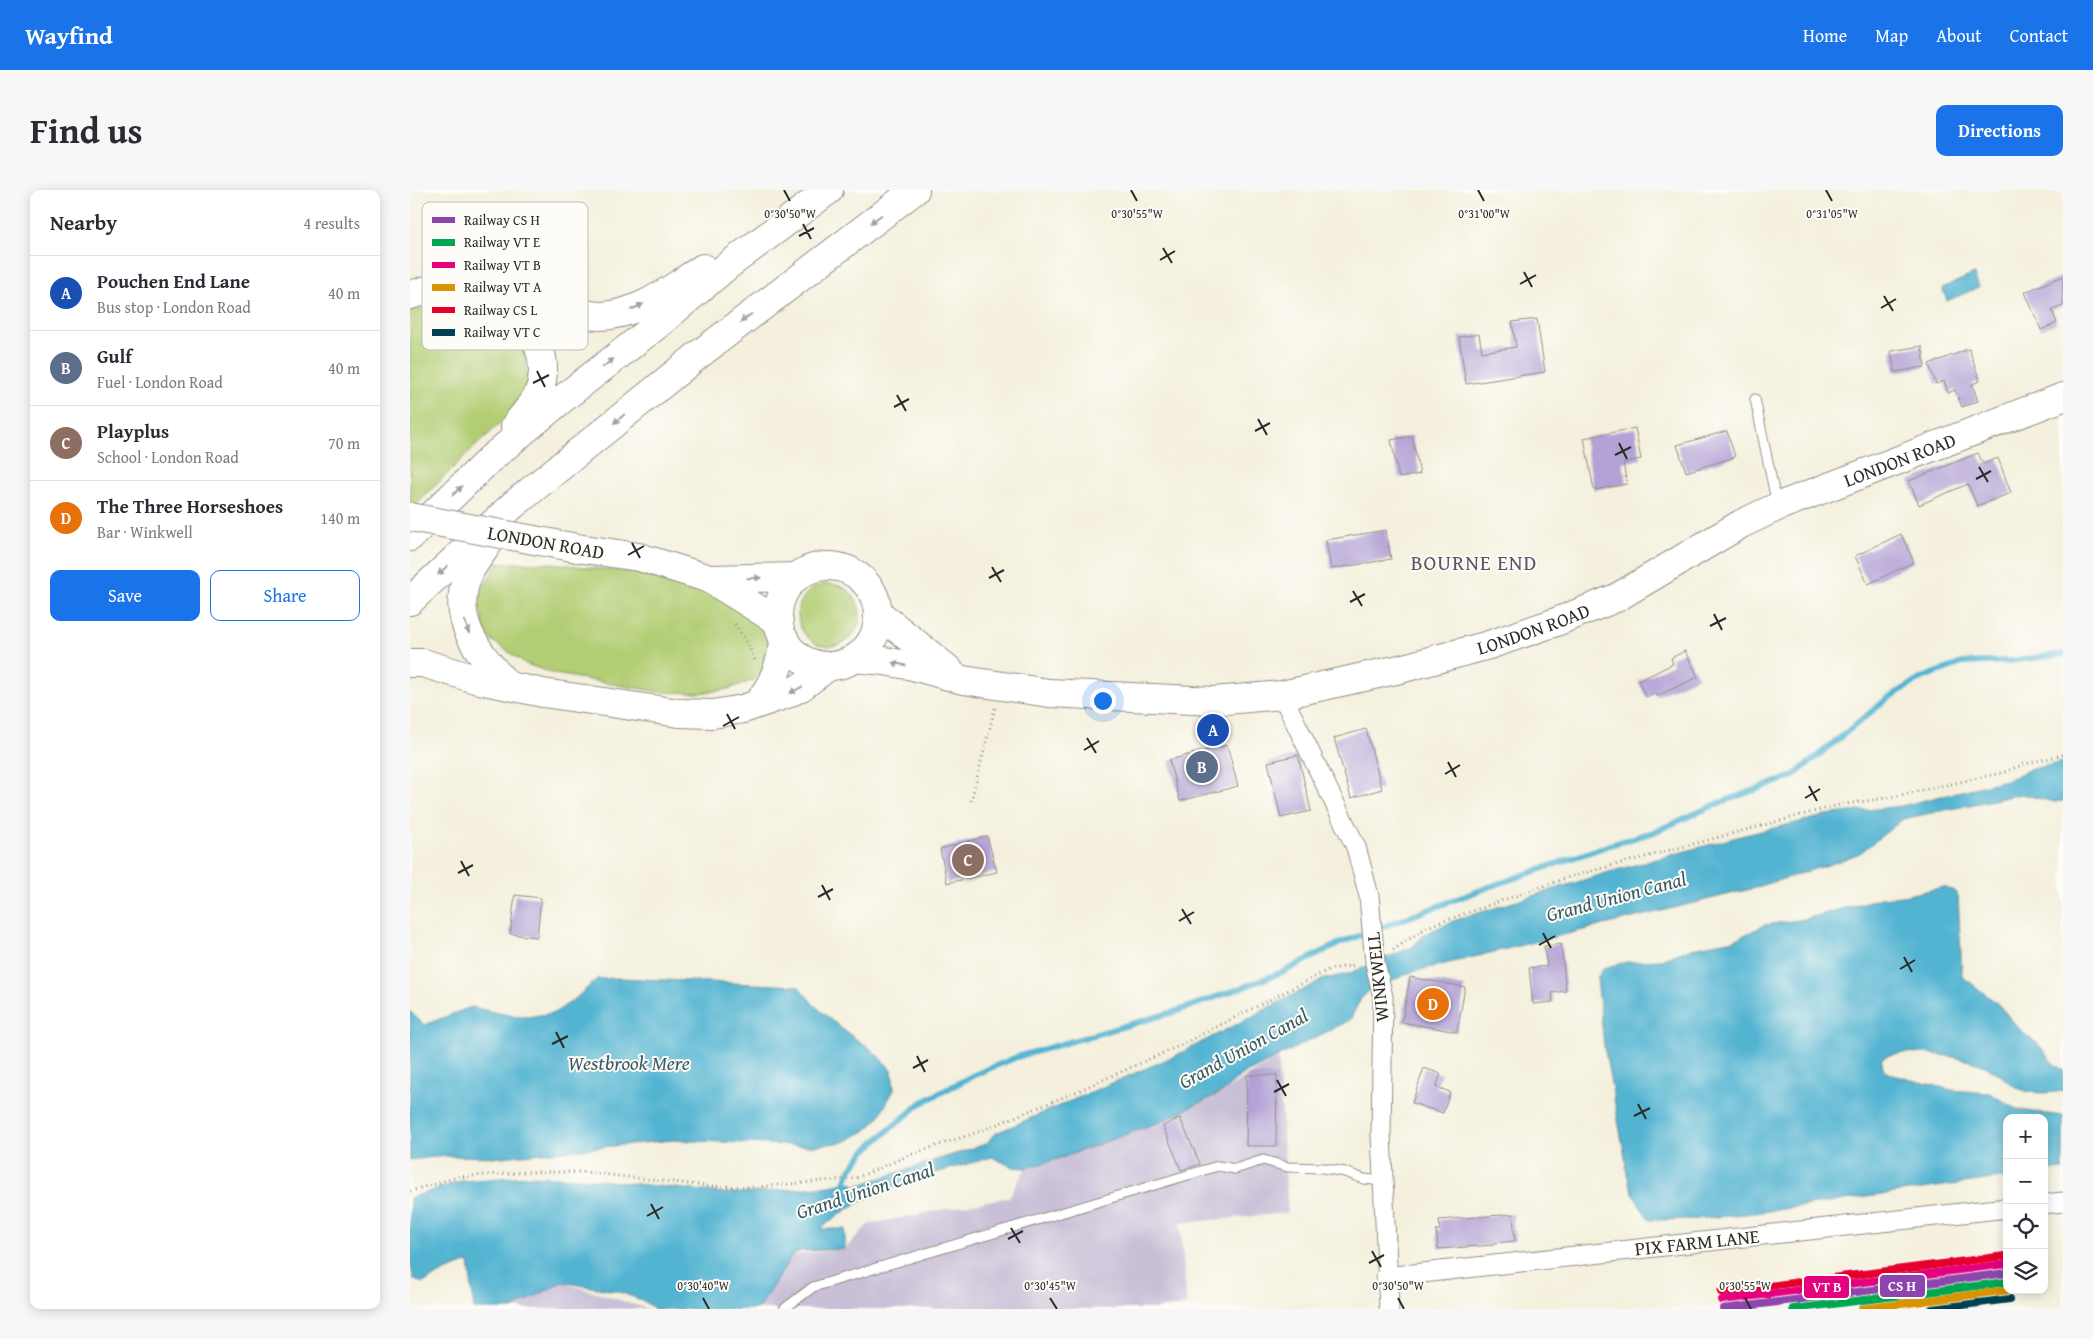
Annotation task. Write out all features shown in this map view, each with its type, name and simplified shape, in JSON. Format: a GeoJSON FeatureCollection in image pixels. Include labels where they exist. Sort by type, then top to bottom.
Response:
{"type":"FeatureCollection","features":[{"type":"Feature","properties":{"kind":"main road"},"geometry":{"type":"LineString","coordinates":[[410,601],[513,505],[696,356],[914,190]]}},
{"type":"Feature","properties":{"kind":"main road"},"geometry":{"type":"LineString","coordinates":[[588,314],[602,316],[627,312],[648,302],[821,196]]}},
{"type":"Feature","properties":{"kind":"main road"},"geometry":{"type":"LineString","coordinates":[[410,537],[490,459],[726,267],[821,196]]}},
{"type":"Feature","properties":{"kind":"main road"},"geometry":{"type":"LineString","coordinates":[[490,459],[534,400],[542,381],[543,363],[540,350]]}},
{"type":"Feature","properties":{"kind":"main road","name":"LONDON ROAD"},"geometry":{"type":"LineString","coordinates":[[842,662],[884,661],[913,666],[963,680],[1082,695],[1214,701],[1282,695],[1409,667],[1489,645],[1556,622],[1616,598],[1741,524],[1779,506],[2063,397]]}},
{"type":"Feature","properties":{"kind":"main road"},"geometry":{"type":"LineString","coordinates":[[508,686],[475,646],[466,627],[462,606],[468,574],[513,505]]}},
{"type":"Feature","properties":{"kind":"main road","name":"LONDON ROAD"},"geometry":{"type":"LineString","coordinates":[[410,517],[577,548],[639,557],[710,579],[797,577]]}},
{"type":"Feature","properties":{"kind":"main road"},"geometry":{"type":"LineString","coordinates":[[410,663],[423,663],[475,679],[542,693],[679,713],[713,714],[758,704],[787,694],[865,650],[873,639],[878,613],[875,598],[867,584],[856,574],[841,568],[826,566],[811,569],[797,577],[786,590],[780,605],[782,631],[778,671],[758,704]]}},
{"type":"Feature","properties":{"kind":"main road","name":"LONDON ROAD"},"geometry":{"type":"LineString","coordinates":[[710,579],[782,631]]}},
{"type":"Feature","properties":{"kind":"main road","name":"LONDON ROAD"},"geometry":{"type":"LineString","coordinates":[[878,613],[924,652],[963,680]]}},
{"type":"Feature","properties":{"kind":"main road"},"geometry":{"type":"LineString","coordinates":[[782,631],[793,651],[804,660],[816,664],[842,662]]}},
{"type":"Feature","properties":{"kind":"street","name":"WINKWELL"},"geometry":{"type":"LineString","coordinates":[[1282,695],[1356,847],[1369,896],[1374,954],[1383,996],[1381,1135],[1386,1277],[1389,1309]]}},
{"type":"Feature","properties":{"kind":"street"},"geometry":{"type":"LineString","coordinates":[[2048,1204],[2063,1202]]}},
{"type":"Feature","properties":{"kind":"street","name":"PIX FARM LANE"},"geometry":{"type":"LineString","coordinates":[[1386,1277],[2003,1208]]}},
{"type":"Feature","properties":{"kind":"lane"},"geometry":{"type":"LineString","coordinates":[[1755,399],[1774,491],[1779,506]]}},
{"type":"Feature","properties":{"kind":"lane"},"geometry":{"type":"LineString","coordinates":[[784,1309],[813,1287],[1218,1166],[1235,1169],[1263,1160],[1288,1167],[1323,1168],[1345,1172],[1364,1179],[1383,1181]]}},
{"type":"Feature","properties":{"kind":"path"},"geometry":{"type":"LineString","coordinates":[[733,622],[748,643],[755,660]]}},
{"type":"Feature","properties":{"kind":"path"},"geometry":{"type":"LineString","coordinates":[[971,801],[1001,686]]}},
{"type":"Feature","properties":{"kind":"path"},"geometry":{"type":"LineString","coordinates":[[410,1191],[458,1177],[527,1172],[583,1172],[708,1186],[756,1187],[856,1178],[912,1154],[978,1132],[1078,1091],[1179,1046],[1330,970],[1374,954],[1427,927],[1566,878],[1839,804],[1892,797],[2004,772],[2024,764],[2063,755]]}},
{"type":"Feature","properties":{"kind":"shaded area"},"geometry":{"type":"Polygon","coordinates":[[[1278,1057],[1288,1213],[1180,1223],[1187,1305],[1156,1309],[742,1309],[792,1255],[845,1249],[869,1224],[1009,1197],[1026,1168],[1134,1131],[1224,1091],[1278,1057]]]}},
{"type":"Feature","properties":{"kind":"shaded area"},"geometry":{"type":"Polygon","coordinates":[[[562,1282],[648,1309],[501,1309],[562,1282]]]}},
{"type":"Feature","properties":{"kind":"green space"},"geometry":{"type":"Polygon","coordinates":[[[422,309],[422,350],[523,350],[528,382],[507,417],[410,511],[410,311],[422,309]]]}},
{"type":"Feature","properties":{"kind":"green space"},"geometry":{"type":"Polygon","coordinates":[[[498,563],[551,563],[626,572],[682,582],[740,602],[766,626],[771,658],[754,680],[728,689],[700,693],[660,692],[555,674],[526,664],[487,637],[477,597],[498,563]]]}},
{"type":"Feature","properties":{"kind":"green space"},"geometry":{"type":"Polygon","coordinates":[[[823,584],[835,584],[851,593],[858,603],[860,615],[858,627],[851,637],[835,646],[823,646],[812,641],[803,632],[798,621],[798,609],[803,598],[812,589],[823,584]]]}},
{"type":"Feature","properties":{"kind":"water"},"geometry":{"type":"Polygon","coordinates":[[[1974,274],[1979,287],[1947,301],[1942,288],[1974,274]]]}},
{"type":"Feature","properties":{"kind":"water","name":"Grand Union Canal"},"geometry":{"type":"Polygon","coordinates":[[[2063,762],[2063,801],[2054,802],[2021,794],[1903,819],[1860,853],[1751,889],[1412,972],[1370,990],[1360,1000],[1350,1020],[1240,1076],[1224,1091],[1162,1121],[1064,1157],[1026,1168],[1013,1167],[992,1157],[924,1176],[880,1192],[840,1214],[821,1229],[845,1229],[845,1249],[800,1251],[792,1255],[760,1306],[755,1309],[655,1309],[642,1300],[616,1291],[562,1282],[512,1309],[474,1309],[469,1262],[445,1271],[423,1283],[414,1280],[410,1262],[410,1198],[461,1181],[527,1176],[581,1178],[723,1193],[750,1193],[829,1186],[851,1182],[856,1186],[986,1144],[994,1134],[1177,1055],[1324,979],[1348,974],[1412,947],[1425,934],[1453,921],[1609,872],[1741,836],[1833,814],[1901,806],[2010,779],[2028,770],[2063,762]]]}},
{"type":"Feature","properties":{"kind":"water"},"geometry":{"type":"Polygon","coordinates":[[[1944,887],[1954,891],[1958,896],[1962,976],[1998,1004],[2022,1032],[2039,1045],[2054,1064],[2063,1070],[2063,1091],[2034,1093],[2025,1091],[2015,1087],[1994,1071],[1979,1064],[1935,1054],[1903,1053],[1891,1055],[1881,1059],[1884,1070],[1893,1075],[1952,1090],[1989,1093],[2019,1110],[2063,1116],[2063,1169],[2048,1171],[2048,1114],[2003,1114],[2003,1178],[1754,1213],[1697,1219],[1650,1220],[1636,1198],[1627,1174],[1604,1046],[1597,978],[1603,969],[1627,962],[1661,960],[1692,948],[1734,940],[1765,925],[1805,919],[1881,898],[1903,896],[1944,887]]]}},
{"type":"Feature","properties":{"kind":"water","name":"Westbrook Mere"},"geometry":{"type":"Polygon","coordinates":[[[620,978],[798,986],[814,1005],[842,1029],[872,1050],[892,1070],[894,1090],[877,1120],[865,1131],[844,1142],[813,1146],[673,1140],[502,1157],[442,1156],[410,1160],[410,1011],[424,1025],[471,1007],[527,1017],[554,1013],[575,999],[597,979],[620,978]]]}},
{"type":"Feature","properties":{"kind":"building"},"geometry":{"type":"Polygon","coordinates":[[[2063,276],[2063,306],[2052,310],[2057,323],[2041,330],[2025,292],[2063,276]]]}},
{"type":"Feature","properties":{"kind":"building"},"geometry":{"type":"Polygon","coordinates":[[[1537,319],[1545,372],[1466,384],[1459,337],[1479,334],[1482,352],[1516,347],[1512,322],[1537,319]]]}},
{"type":"Feature","properties":{"kind":"building"},"geometry":{"type":"Polygon","coordinates":[[[1922,346],[1925,367],[1895,372],[1891,351],[1922,346]]]}},
{"type":"Feature","properties":{"kind":"building"},"geometry":{"type":"Polygon","coordinates":[[[1969,349],[1980,381],[1972,384],[1978,401],[1962,407],[1955,390],[1948,393],[1944,381],[1936,384],[1929,364],[1969,349]]]}},
{"type":"Feature","properties":{"kind":"building"},"geometry":{"type":"Polygon","coordinates":[[[1635,428],[1641,459],[1623,463],[1627,484],[1594,490],[1584,438],[1635,428]]]}},
{"type":"Feature","properties":{"kind":"building"},"geometry":{"type":"Polygon","coordinates":[[[1727,431],[1735,457],[1686,472],[1677,445],[1727,431]]]}},
{"type":"Feature","properties":{"kind":"building"},"geometry":{"type":"Polygon","coordinates":[[[1412,436],[1420,474],[1399,478],[1391,440],[1412,436]]]}},
{"type":"Feature","properties":{"kind":"building"},"geometry":{"type":"Polygon","coordinates":[[[1978,453],[1983,464],[1998,458],[2011,493],[1977,506],[1968,484],[1919,505],[1909,481],[1978,453]]]}},
{"type":"Feature","properties":{"kind":"building"},"geometry":{"type":"Polygon","coordinates":[[[1386,530],[1391,559],[1331,569],[1326,540],[1386,530]]]}},
{"type":"Feature","properties":{"kind":"building"},"geometry":{"type":"Polygon","coordinates":[[[1901,534],[1914,562],[1868,584],[1855,556],[1901,534]]]}},
{"type":"Feature","properties":{"kind":"building"},"geometry":{"type":"Polygon","coordinates":[[[1685,651],[1698,677],[1657,696],[1655,693],[1646,697],[1638,681],[1673,664],[1671,658],[1685,651]]]}},
{"type":"Feature","properties":{"kind":"building"},"geometry":{"type":"Polygon","coordinates":[[[1366,729],[1382,789],[1351,798],[1334,738],[1366,729]]]}},
{"type":"Feature","properties":{"kind":"building"},"geometry":{"type":"Polygon","coordinates":[[[1227,745],[1238,786],[1180,801],[1169,760],[1227,745]]]}},
{"type":"Feature","properties":{"kind":"building"},"geometry":{"type":"Polygon","coordinates":[[[1298,755],[1311,811],[1281,818],[1268,762],[1298,755]]]}},
{"type":"Feature","properties":{"kind":"building"},"geometry":{"type":"Polygon","coordinates":[[[987,836],[997,872],[947,883],[940,849],[987,836]]]}},
{"type":"Feature","properties":{"kind":"building"},"geometry":{"type":"Polygon","coordinates":[[[515,895],[541,898],[537,937],[510,934],[515,895]]]}},
{"type":"Feature","properties":{"kind":"building"},"geometry":{"type":"Polygon","coordinates":[[[1561,944],[1566,991],[1552,993],[1553,1002],[1533,1004],[1529,968],[1547,966],[1544,946],[1561,944]]]}},
{"type":"Feature","properties":{"kind":"building"},"geometry":{"type":"Polygon","coordinates":[[[1410,977],[1465,987],[1457,1032],[1402,1022],[1410,977]]]}},
{"type":"Feature","properties":{"kind":"building"},"geometry":{"type":"Polygon","coordinates":[[[1424,1068],[1441,1074],[1436,1087],[1450,1092],[1443,1113],[1412,1103],[1424,1068]]]}},
{"type":"Feature","properties":{"kind":"building"},"geometry":{"type":"Polygon","coordinates":[[[1247,1075],[1277,1075],[1276,1146],[1246,1146],[1247,1075]]]}},
{"type":"Feature","properties":{"kind":"building"},"geometry":{"type":"Polygon","coordinates":[[[1180,1118],[1200,1164],[1181,1170],[1163,1126],[1180,1118]]]}},
{"type":"Feature","properties":{"kind":"building"},"geometry":{"type":"Polygon","coordinates":[[[1513,1214],[1515,1241],[1494,1243],[1494,1245],[1438,1249],[1436,1230],[1440,1230],[1439,1220],[1513,1214]]]}},
{"type":"Feature","properties":{"kind":"waterway","name":"Grand Union Canal"},"geometry":{"type":"LineString","coordinates":[[842,1190],[850,1170],[864,1152],[877,1140],[921,1103],[974,1075],[1017,1057],[1180,1010],[1241,988],[1285,971],[1340,943],[1489,887],[1610,845],[1654,832],[1719,803],[1793,776],[1888,698],[1922,678],[1962,663],[2010,661],[2063,654]]}},
{"type":"Feature","properties":{"kind":"transit line"},"geometry":{"type":"LineString","coordinates":[[1721,1292],[2003,1256]]}},
{"type":"Feature","properties":{"kind":"transit line"},"geometry":{"type":"LineString","coordinates":[[1722,1300],[2003,1264]]}},
{"type":"Feature","properties":{"kind":"transit line"},"geometry":{"type":"LineString","coordinates":[[1723,1309],[2003,1274]]}},
{"type":"Feature","properties":{"kind":"transit line"},"geometry":{"type":"LineString","coordinates":[[1793,1309],[2003,1283]]}},
{"type":"Feature","properties":{"kind":"transit line"},"geometry":{"type":"LineString","coordinates":[[1862,1309],[2003,1291]]}},
{"type":"Feature","properties":{"kind":"transit line"},"geometry":{"type":"LineString","coordinates":[[1932,1309],[2010,1299]]}},
{"type":"Feature","properties":{"kind":"place","name":"Pouchen End Lane"},"geometry":{"type":"Point","coordinates":[1213,730]}},
{"type":"Feature","properties":{"kind":"place","name":"Gulf"},"geometry":{"type":"Point","coordinates":[1202,767]}},
{"type":"Feature","properties":{"kind":"place","name":"Playplus"},"geometry":{"type":"Point","coordinates":[968,860]}},
{"type":"Feature","properties":{"kind":"place","name":"The Three Horseshoes"},"geometry":{"type":"Point","coordinates":[1433,1004]}},
{"type":"Feature","properties":{"kind":"district","name":"BOURNE END"},"geometry":{"type":"Point","coordinates":[1474,562]}}]}
